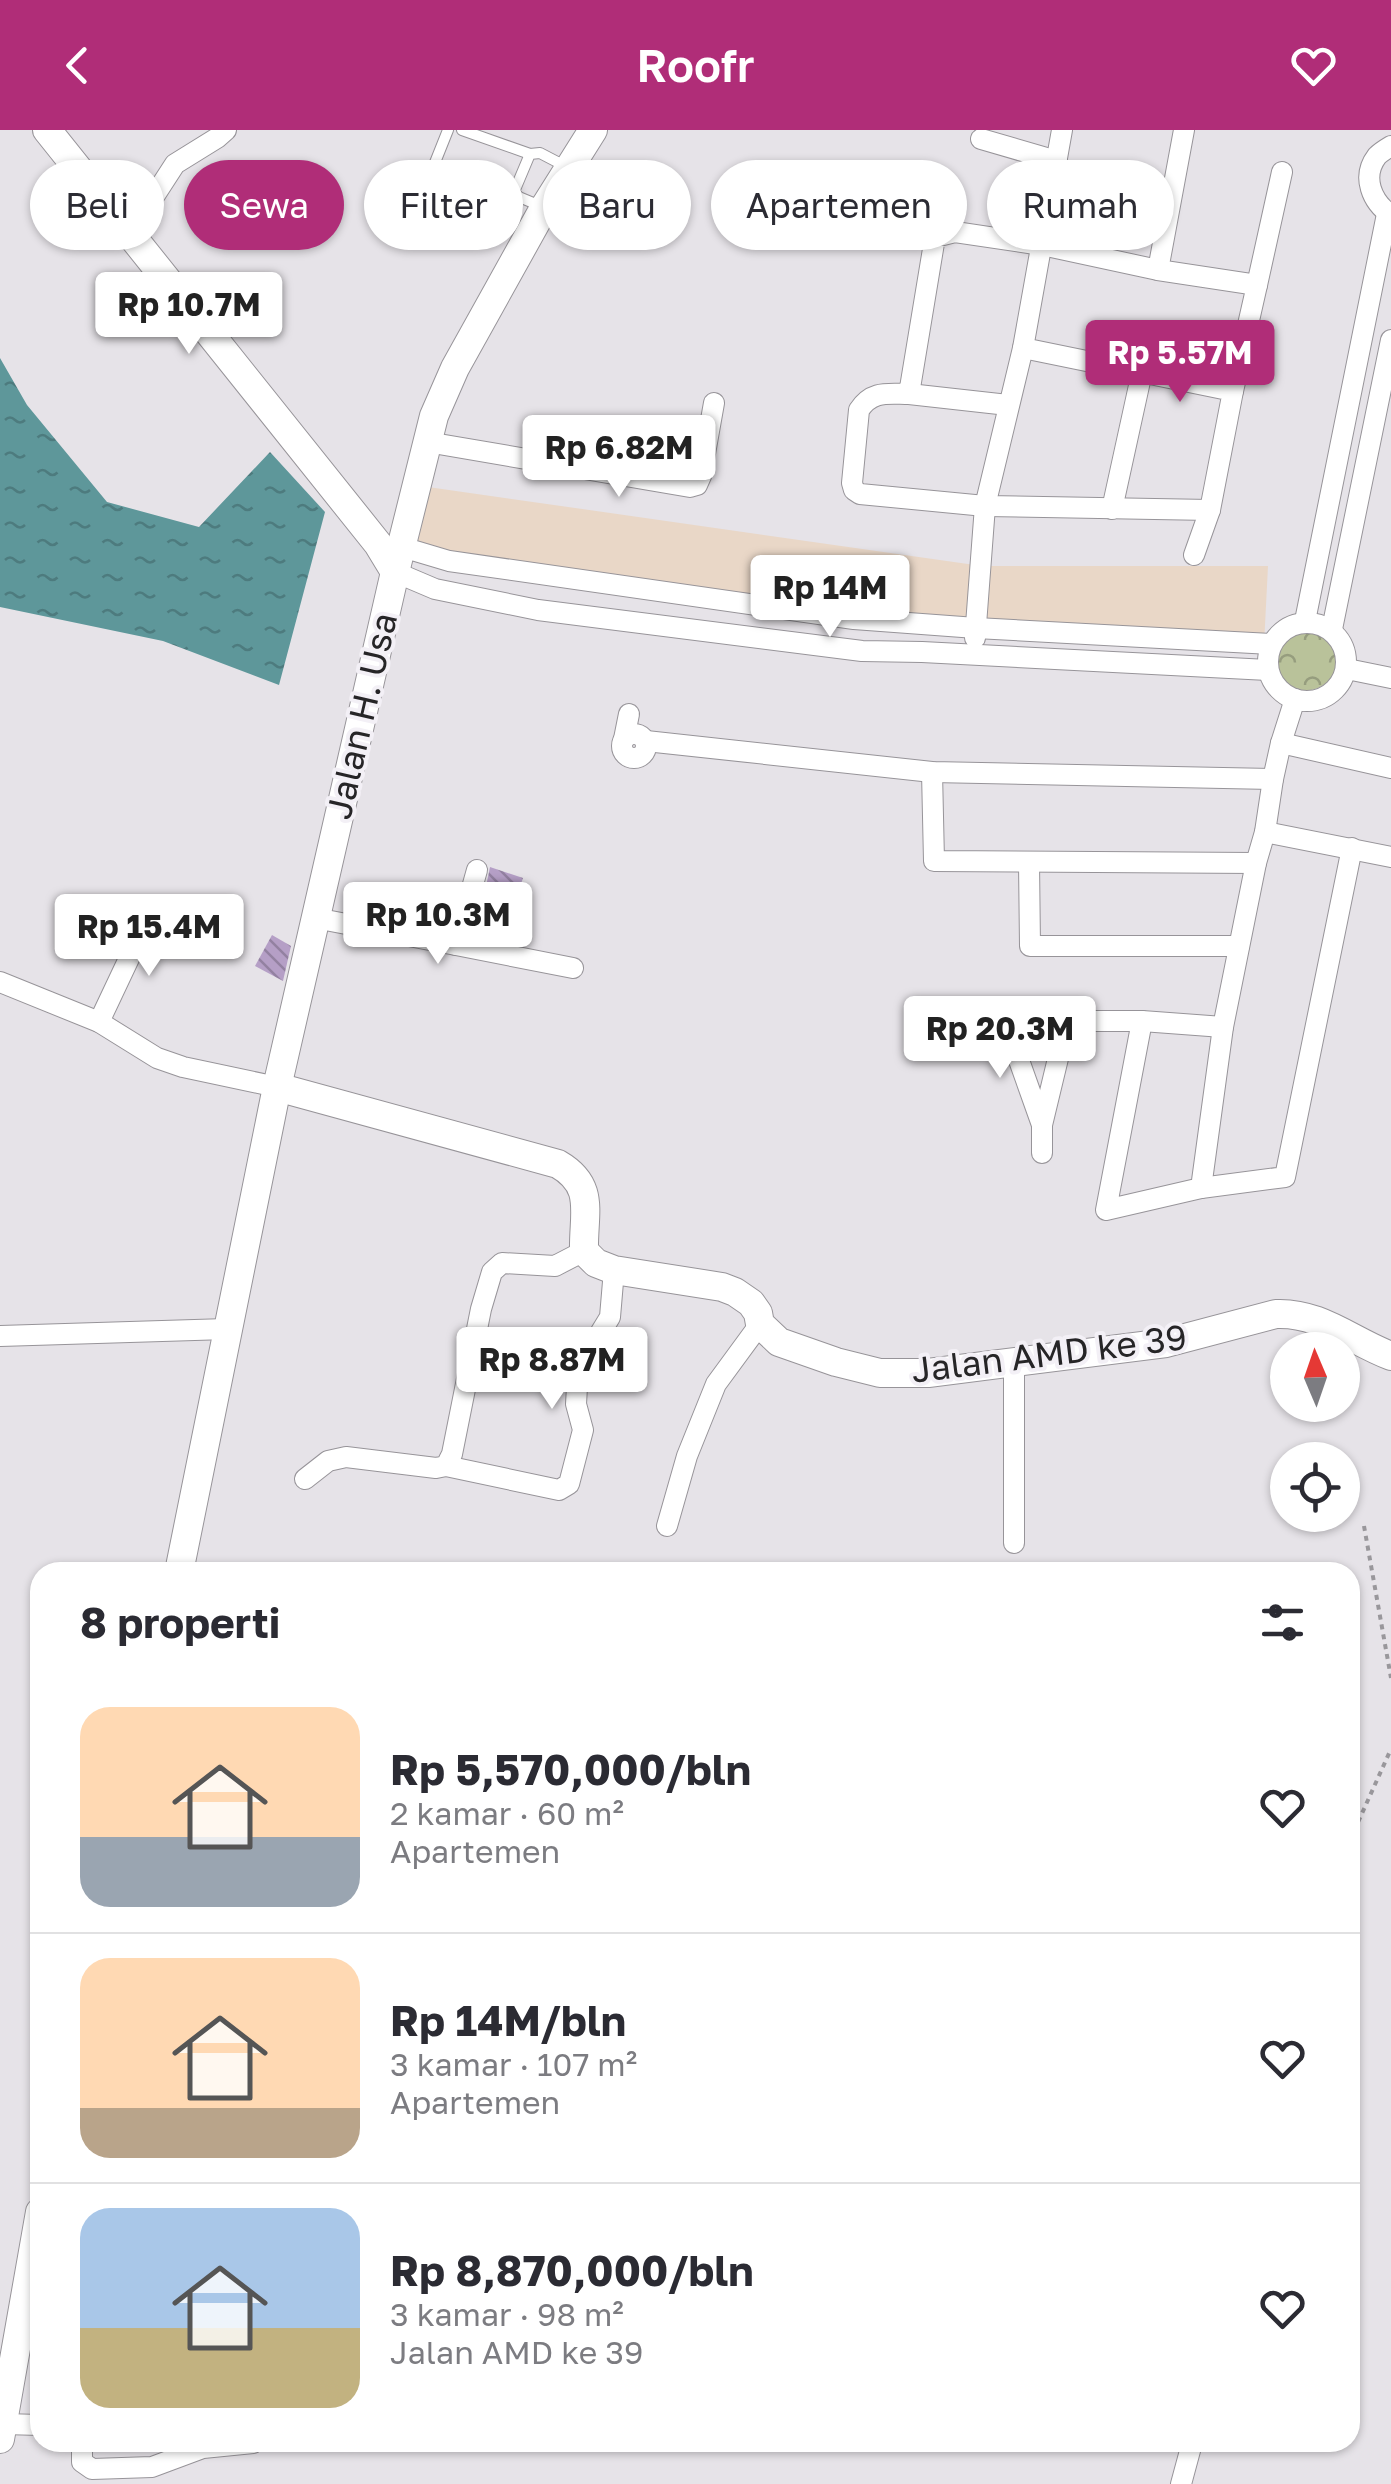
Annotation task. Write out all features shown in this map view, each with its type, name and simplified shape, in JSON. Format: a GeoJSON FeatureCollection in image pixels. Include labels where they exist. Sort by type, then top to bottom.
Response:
{"type":"FeatureCollection","features":[{"type":"Feature","properties":{"kind":"street"},"geometry":{"type":"LineString","coordinates":[[47,130],[70,160]]}},
{"type":"Feature","properties":{"kind":"street"},"geometry":{"type":"LineString","coordinates":[[164,180],[175,164],[226,130]]}},
{"type":"Feature","properties":{"kind":"street","name":"Jalan H. Usa"},"geometry":{"type":"LineString","coordinates":[[574,160],[593,130]]}},
{"type":"Feature","properties":{"kind":"street"},"geometry":{"type":"LineString","coordinates":[[1057,160],[1062,130]]}},
{"type":"Feature","properties":{"kind":"street"},"geometry":{"type":"LineString","coordinates":[[1158,270],[1184,130]]}},
{"type":"Feature","properties":{"kind":"street"},"geometry":{"type":"LineString","coordinates":[[981,139],[1054,160]]}},
{"type":"Feature","properties":{"kind":"street"},"geometry":{"type":"LineString","coordinates":[[1305,621],[1389,214],[1372,197],[1369,176],[1377,156],[1391,146]]}},
{"type":"Feature","properties":{"kind":"street"},"geometry":{"type":"LineString","coordinates":[[1194,555],[1210,510],[1282,172]]}},
{"type":"Feature","properties":{"kind":"street","name":"Jalan H. Usa"},"geometry":{"type":"LineString","coordinates":[[180,1562],[276,1086],[392,555],[434,416],[455,368],[543,210]]}},
{"type":"Feature","properties":{"kind":"street"},"geometry":{"type":"LineString","coordinates":[[909,394],[935,238],[955,232],[987,237]]}},
{"type":"Feature","properties":{"kind":"street"},"geometry":{"type":"LineString","coordinates":[[141,250],[392,555],[434,589],[538,610],[862,651],[1268,670]]}},
{"type":"Feature","properties":{"kind":"street"},"geometry":{"type":"LineString","coordinates":[[972,654],[985,506],[1024,348],[1041,250]]}},
{"type":"Feature","properties":{"kind":"street"},"geometry":{"type":"LineString","coordinates":[[1061,250],[1158,270],[1258,284]]}},
{"type":"Feature","properties":{"kind":"street"},"geometry":{"type":"LineString","coordinates":[[1332,629],[1391,340]]}},
{"type":"Feature","properties":{"kind":"street"},"geometry":{"type":"LineString","coordinates":[[1024,348],[1233,391]]}},
{"type":"Feature","properties":{"kind":"street"},"geometry":{"type":"LineString","coordinates":[[1112,509],[1142,372]]}},
{"type":"Feature","properties":{"kind":"street"},"geometry":{"type":"LineString","coordinates":[[1008,405],[878,393],[859,410],[854,490],[860,494],[985,506],[1210,510]]}},
{"type":"Feature","properties":{"kind":"street"},"geometry":{"type":"LineString","coordinates":[[427,442],[690,487],[697,485],[701,476],[714,403]]}},
{"type":"Feature","properties":{"kind":"street"},"geometry":{"type":"LineString","coordinates":[[392,555],[835,616],[1271,644]]}},
{"type":"Feature","properties":{"kind":"street"},"geometry":{"type":"LineString","coordinates":[[1305,621],[1332,629],[1346,647],[1348,670],[1337,690],[1317,700],[1294,700],[1278,688],[1268,670],[1271,644],[1285,628],[1305,621]]}},
{"type":"Feature","properties":{"kind":"street"},"geometry":{"type":"LineString","coordinates":[[1348,670],[1391,678]]}},
{"type":"Feature","properties":{"kind":"street"},"geometry":{"type":"LineString","coordinates":[[1200,1188],[1238,946],[1281,743],[1294,700]]}},
{"type":"Feature","properties":{"kind":"street"},"geometry":{"type":"LineString","coordinates":[[629,714],[622,744],[630,758],[646,752],[646,741],[932,772],[1273,779]]}},
{"type":"Feature","properties":{"kind":"street"},"geometry":{"type":"LineString","coordinates":[[1281,743],[1391,768]]}},
{"type":"Feature","properties":{"kind":"street"},"geometry":{"type":"LineString","coordinates":[[932,772],[934,861],[1256,863]]}},
{"type":"Feature","properties":{"kind":"street"},"geometry":{"type":"LineString","coordinates":[[1265,832],[1391,857]]}},
{"type":"Feature","properties":{"kind":"street"},"geometry":{"type":"LineString","coordinates":[[1142,1021],[1106,1210],[1200,1188],[1285,1177],[1352,848]]}},
{"type":"Feature","properties":{"kind":"street"},"geometry":{"type":"LineString","coordinates":[[1029,863],[1030,946],[1238,946]]}},
{"type":"Feature","properties":{"kind":"street"},"geometry":{"type":"LineString","coordinates":[[456,946],[477,870]]}},
{"type":"Feature","properties":{"kind":"street"},"geometry":{"type":"LineString","coordinates":[[99,1022],[150,914]]}},
{"type":"Feature","properties":{"kind":"street"},"geometry":{"type":"LineString","coordinates":[[315,918],[573,968]]}},
{"type":"Feature","properties":{"kind":"street"},"geometry":{"type":"LineString","coordinates":[[0,982],[99,1022],[157,1058],[183,1067],[276,1086],[558,1164],[575,1174],[584,1188],[584,1252],[555,1266],[502,1264],[492,1272],[452,1454],[446,1466]]}},
{"type":"Feature","properties":{"kind":"street"},"geometry":{"type":"LineString","coordinates":[[978,1019],[1142,1021],[1223,1027]]}},
{"type":"Feature","properties":{"kind":"street"},"geometry":{"type":"LineString","coordinates":[[1005,1021],[1042,1125]]}},
{"type":"Feature","properties":{"kind":"street"},"geometry":{"type":"LineString","coordinates":[[1042,1153],[1042,1125],[1067,1021]]}},
{"type":"Feature","properties":{"kind":"street","name":"Jalan AMD ke 39"},"geometry":{"type":"LineString","coordinates":[[584,1252],[596,1263],[614,1270],[735,1292],[751,1303],[760,1324],[779,1342],[880,1374],[928,1373],[1166,1343],[1276,1314],[1294,1313],[1391,1356]]}},
{"type":"Feature","properties":{"kind":"street"},"geometry":{"type":"LineString","coordinates":[[305,1479],[328,1460],[346,1457],[446,1466],[558,1490],[569,1484],[583,1430],[576,1404],[577,1386],[586,1358],[610,1318],[614,1270]]}},
{"type":"Feature","properties":{"kind":"street"},"geometry":{"type":"LineString","coordinates":[[666,1526],[687,1456],[716,1384],[760,1324]]}},
{"type":"Feature","properties":{"kind":"street"},"geometry":{"type":"LineString","coordinates":[[0,1336],[227,1329]]}},
{"type":"Feature","properties":{"kind":"street"},"geometry":{"type":"LineString","coordinates":[[1014,1362],[1014,1543]]}},
{"type":"Feature","properties":{"kind":"street"},"geometry":{"type":"LineString","coordinates":[[30,2270],[2,2431],[30,2427]]}},
{"type":"Feature","properties":{"kind":"street"},"geometry":{"type":"LineString","coordinates":[[82,2452],[82,2462],[92,2469],[152,2467],[192,2452]]}},
{"type":"Feature","properties":{"kind":"street"},"geometry":{"type":"LineString","coordinates":[[1181,2484],[1185,2452]]}},
{"type":"Feature","properties":{"kind":"lane"},"geometry":{"type":"LineString","coordinates":[[436,160],[448,130]]}},
{"type":"Feature","properties":{"kind":"lane"},"geometry":{"type":"LineString","coordinates":[[462,130],[554,160]]}},
{"type":"Feature","properties":{"kind":"lane"},"geometry":{"type":"LineString","coordinates":[[523,171],[530,154]]}},
{"type":"Feature","properties":{"kind":"path"},"geometry":{"type":"LineString","coordinates":[[1364,1526],[1391,1678]]}},
{"type":"Feature","properties":{"kind":"path"},"geometry":{"type":"LineString","coordinates":[[1360,1818],[1391,1749]]}},
{"type":"Feature","properties":{"kind":"shaded area"},"geometry":{"type":"Polygon","coordinates":[[[414,485],[982,566],[1268,566],[1264,645],[966,636],[395,547],[414,485]]]}},
{"type":"Feature","properties":{"kind":"green space"},"geometry":{"type":"Polygon","coordinates":[[[1303,613],[1331,624],[1342,652],[1331,680],[1303,691],[1275,680],[1264,652],[1275,624],[1303,613]]]}},
{"type":"Feature","properties":{"kind":"water"},"geometry":{"type":"Polygon","coordinates":[[[0,358],[27,405],[107,502],[199,527],[270,452],[325,512],[279,685],[163,641],[0,607],[0,358]]]}},
{"type":"Feature","properties":{"kind":"building"},"geometry":{"type":"Polygon","coordinates":[[[490,867],[523,878],[512,910],[483,901],[490,867]]]}},
{"type":"Feature","properties":{"kind":"building"},"geometry":{"type":"Polygon","coordinates":[[[272,935],[291,946],[283,981],[255,966],[272,935]]]}}]}
